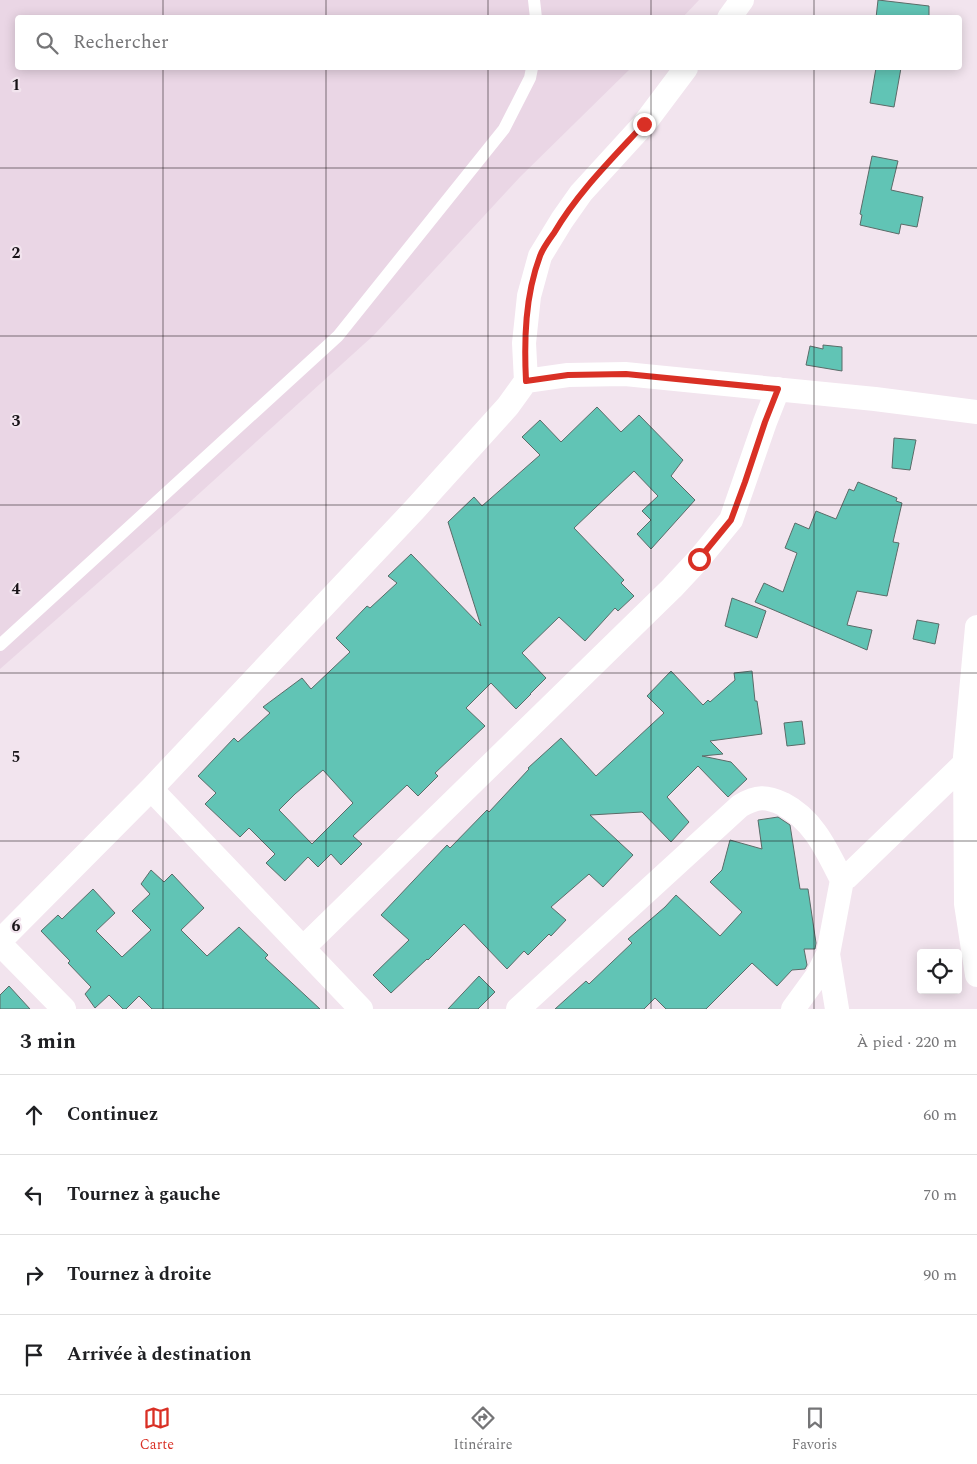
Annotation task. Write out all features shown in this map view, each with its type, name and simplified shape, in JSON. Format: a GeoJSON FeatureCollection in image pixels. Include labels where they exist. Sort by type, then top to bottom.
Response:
{"type":"FeatureCollection","features":[{"type":"Feature","properties":{"kind":"street"},"geometry":{"type":"LineString","coordinates":[[731,15],[742,0]]}},
{"type":"Feature","properties":{"kind":"street"},"geometry":{"type":"LineString","coordinates":[[64,1009],[0,942],[151,789],[415,509],[508,406],[526,381],[524,343],[529,296],[540,256],[581,193],[644,124],[684,70]]}},
{"type":"Feature","properties":{"kind":"street"},"geometry":{"type":"LineString","coordinates":[[526,381],[568,375],[626,374],[977,412]]}},
{"type":"Feature","properties":{"kind":"street"},"geometry":{"type":"LineString","coordinates":[[304,948],[672,588],[699,559],[731,520],[778,389]]}},
{"type":"Feature","properties":{"kind":"street"},"geometry":{"type":"LineString","coordinates":[[977,627],[965,763],[966,904],[977,975]]}},
{"type":"Feature","properties":{"kind":"street"},"geometry":{"type":"LineString","coordinates":[[842,880],[965,763]]}},
{"type":"Feature","properties":{"kind":"street"},"geometry":{"type":"LineString","coordinates":[[151,789],[361,1009]]}},
{"type":"Feature","properties":{"kind":"street"},"geometry":{"type":"LineString","coordinates":[[518,1009],[740,806],[750,800],[766,797],[796,811],[808,823],[820,837],[842,880],[828,954],[817,976],[793,1009]]}},
{"type":"Feature","properties":{"kind":"street"},"geometry":{"type":"LineString","coordinates":[[828,954],[837,1009]]}},
{"type":"Feature","properties":{"kind":"lane"},"geometry":{"type":"LineString","coordinates":[[534,0],[536,15]]}},
{"type":"Feature","properties":{"kind":"lane"},"geometry":{"type":"LineString","coordinates":[[0,645],[338,336],[504,128],[530,78],[532,70]]}},
{"type":"Feature","properties":{"kind":"shaded area"},"geometry":{"type":"Polygon","coordinates":[[[0,0],[699,0],[685,15],[15,15],[15,70],[629,70],[520,177],[374,335],[191,501],[0,669],[0,0]]]}},
{"type":"Feature","properties":{"kind":"building"},"geometry":{"type":"Polygon","coordinates":[[[878,0],[929,6],[929,15],[876,15],[878,0]]]}},
{"type":"Feature","properties":{"kind":"building"},"geometry":{"type":"Polygon","coordinates":[[[876,70],[901,70],[894,107],[870,103],[876,70]]]}},
{"type":"Feature","properties":{"kind":"building"},"geometry":{"type":"Polygon","coordinates":[[[872,156],[898,161],[891,190],[923,197],[917,227],[901,224],[899,234],[860,225],[862,215],[860,214],[872,156]]]}},
{"type":"Feature","properties":{"kind":"building"},"geometry":{"type":"Polygon","coordinates":[[[823,345],[842,347],[842,371],[806,365],[810,346],[823,349],[823,345]]]}},
{"type":"Feature","properties":{"kind":"building"},"geometry":{"type":"Polygon","coordinates":[[[597,407],[621,432],[639,415],[683,460],[671,476],[695,500],[651,549],[637,534],[651,520],[642,511],[658,496],[634,471],[574,528],[624,580],[621,583],[634,596],[618,611],[615,608],[585,641],[559,617],[522,653],[546,678],[516,709],[491,683],[466,708],[485,726],[435,773],[438,776],[418,796],[407,785],[353,836],[362,844],[341,865],[331,854],[318,867],[308,857],[285,881],[266,863],[275,854],[249,828],[240,837],[205,804],[216,793],[198,776],[234,738],[238,742],[270,713],[263,707],[302,678],[311,689],[350,652],[336,638],[367,606],[370,608],[397,583],[388,576],[411,554],[481,626],[448,522],[474,497],[482,506],[540,455],[522,437],[540,420],[561,442],[597,407]],[[323,770],[279,810],[312,844],[353,803],[323,770]]]}},
{"type":"Feature","properties":{"kind":"building"},"geometry":{"type":"Polygon","coordinates":[[[894,438],[916,440],[910,470],[892,468],[894,438]]]}},
{"type":"Feature","properties":{"kind":"building"},"geometry":{"type":"Polygon","coordinates":[[[858,482],[897,498],[896,501],[902,503],[893,542],[899,543],[887,596],[857,591],[847,625],[872,630],[867,650],[755,602],[764,583],[783,592],[797,553],[785,548],[795,523],[809,529],[816,511],[836,519],[849,489],[854,491],[858,482]]]}},
{"type":"Feature","properties":{"kind":"building"},"geometry":{"type":"Polygon","coordinates":[[[732,598],[766,611],[757,638],[725,626],[732,598]]]}},
{"type":"Feature","properties":{"kind":"building"},"geometry":{"type":"Polygon","coordinates":[[[917,620],[939,624],[935,644],[913,639],[917,620]]]}},
{"type":"Feature","properties":{"kind":"building"},"geometry":{"type":"Polygon","coordinates":[[[671,671],[703,705],[708,700],[710,702],[735,680],[734,673],[752,671],[755,701],[757,701],[762,734],[710,741],[723,754],[702,756],[731,762],[747,779],[728,797],[698,766],[667,797],[689,822],[671,842],[642,812],[590,815],[633,855],[603,887],[589,874],[551,907],[566,920],[551,936],[549,934],[528,955],[524,951],[507,969],[464,924],[391,993],[373,975],[409,940],[381,915],[447,845],[450,848],[487,810],[489,812],[528,768],[561,738],[596,776],[664,713],[647,696],[671,671]]]}},
{"type":"Feature","properties":{"kind":"building"},"geometry":{"type":"Polygon","coordinates":[[[802,721],[805,744],[787,746],[784,723],[802,721]]]}},
{"type":"Feature","properties":{"kind":"building"},"geometry":{"type":"Polygon","coordinates":[[[778,817],[790,825],[800,889],[808,889],[816,943],[815,949],[804,949],[807,965],[805,969],[792,970],[777,986],[752,963],[706,1009],[666,1009],[655,998],[644,1009],[555,1009],[586,981],[589,984],[632,943],[628,939],[676,895],[720,936],[742,912],[710,882],[722,870],[730,840],[762,849],[758,820],[778,817]]]}},
{"type":"Feature","properties":{"kind":"building"},"geometry":{"type":"Polygon","coordinates":[[[151,870],[164,882],[172,874],[204,908],[181,930],[207,956],[239,927],[268,955],[265,958],[320,1009],[152,1009],[139,996],[126,1009],[123,1009],[109,995],[95,1008],[85,994],[91,987],[68,963],[70,961],[41,931],[58,915],[62,919],[93,889],[115,913],[96,931],[122,957],[151,930],[132,911],[150,894],[141,884],[151,870]]]}},
{"type":"Feature","properties":{"kind":"building"},"geometry":{"type":"Polygon","coordinates":[[[479,976],[495,992],[478,1009],[448,1009],[479,976]]]}},
{"type":"Feature","properties":{"kind":"building"},"geometry":{"type":"Polygon","coordinates":[[[9,986],[30,1009],[0,1009],[0,995],[9,986]]]}},
{"type":"Feature","properties":{"kind":"route"},"geometry":{"type":"LineString","coordinates":[[644,124],[581,193],[540,256],[529,296],[524,343],[526,381],[568,375],[626,374],[778,389],[731,520],[699,559]]}}]}
